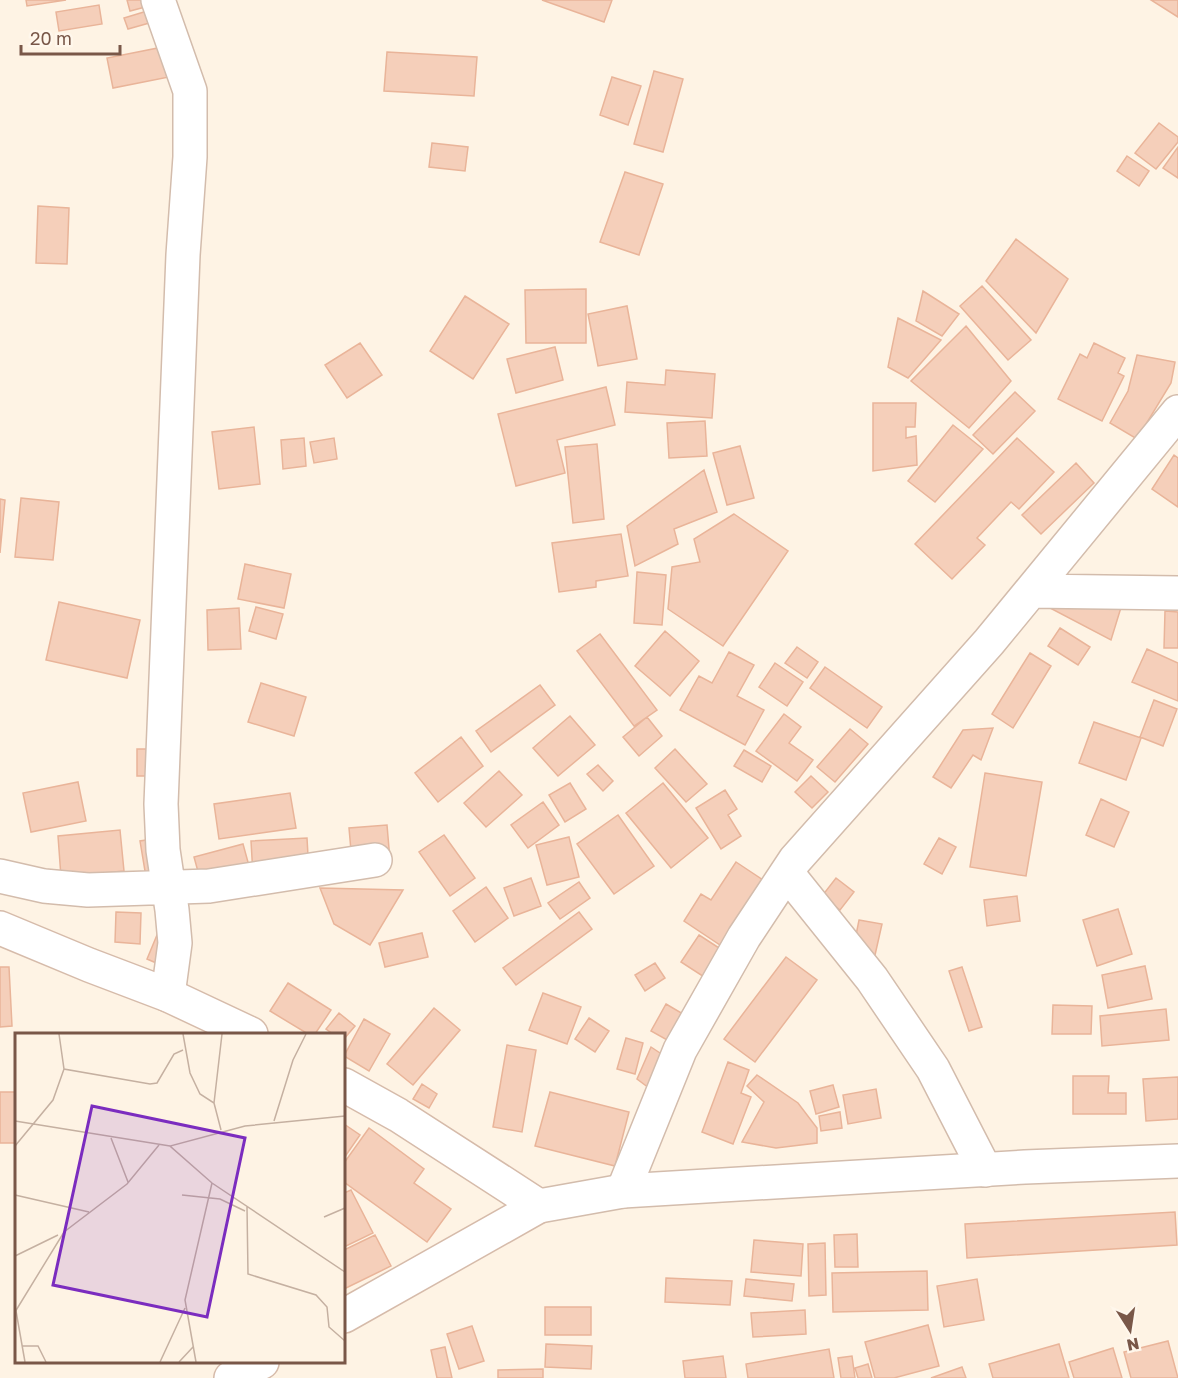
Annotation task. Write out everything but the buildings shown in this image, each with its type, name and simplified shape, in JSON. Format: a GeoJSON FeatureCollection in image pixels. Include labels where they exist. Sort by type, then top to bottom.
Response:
{"type":"FeatureCollection","features":[{"type":"Feature","properties":{"kind":"street"},"geometry":{"type":"LineString","coordinates":[[158,0],[190,91],[190,157],[183,255],[161,804],[163,850],[175,944],[168,995]]}},
{"type":"Feature","properties":{"kind":"street"},"geometry":{"type":"LineString","coordinates":[[173,40],[181,0]]}},
{"type":"Feature","properties":{"kind":"street"},"geometry":{"type":"LineString","coordinates":[[622,1191],[680,1050],[744,937],[795,861],[989,642],[1178,412]]}},
{"type":"Feature","properties":{"kind":"street"},"geometry":{"type":"LineString","coordinates":[[1031,591],[1178,593]]}},
{"type":"Feature","properties":{"kind":"street"},"geometry":{"type":"LineString","coordinates":[[0,876],[44,886],[88,890],[208,886],[375,860]]}},
{"type":"Feature","properties":{"kind":"street"},"geometry":{"type":"LineString","coordinates":[[787,873],[872,979],[933,1070],[985,1170]]}},
{"type":"Feature","properties":{"kind":"street"},"geometry":{"type":"LineString","coordinates":[[0,928],[168,995],[248,1033]]}},
{"type":"Feature","properties":{"kind":"street"},"geometry":{"type":"LineString","coordinates":[[345,1086],[398,1115],[539,1206]]}},
{"type":"Feature","properties":{"kind":"street"},"geometry":{"type":"LineString","coordinates":[[345,1315],[539,1206],[622,1191],[1178,1161]]}},
{"type":"Feature","properties":{"kind":"street"},"geometry":{"type":"LineString","coordinates":[[231,1378],[260,1363]]}}]}
